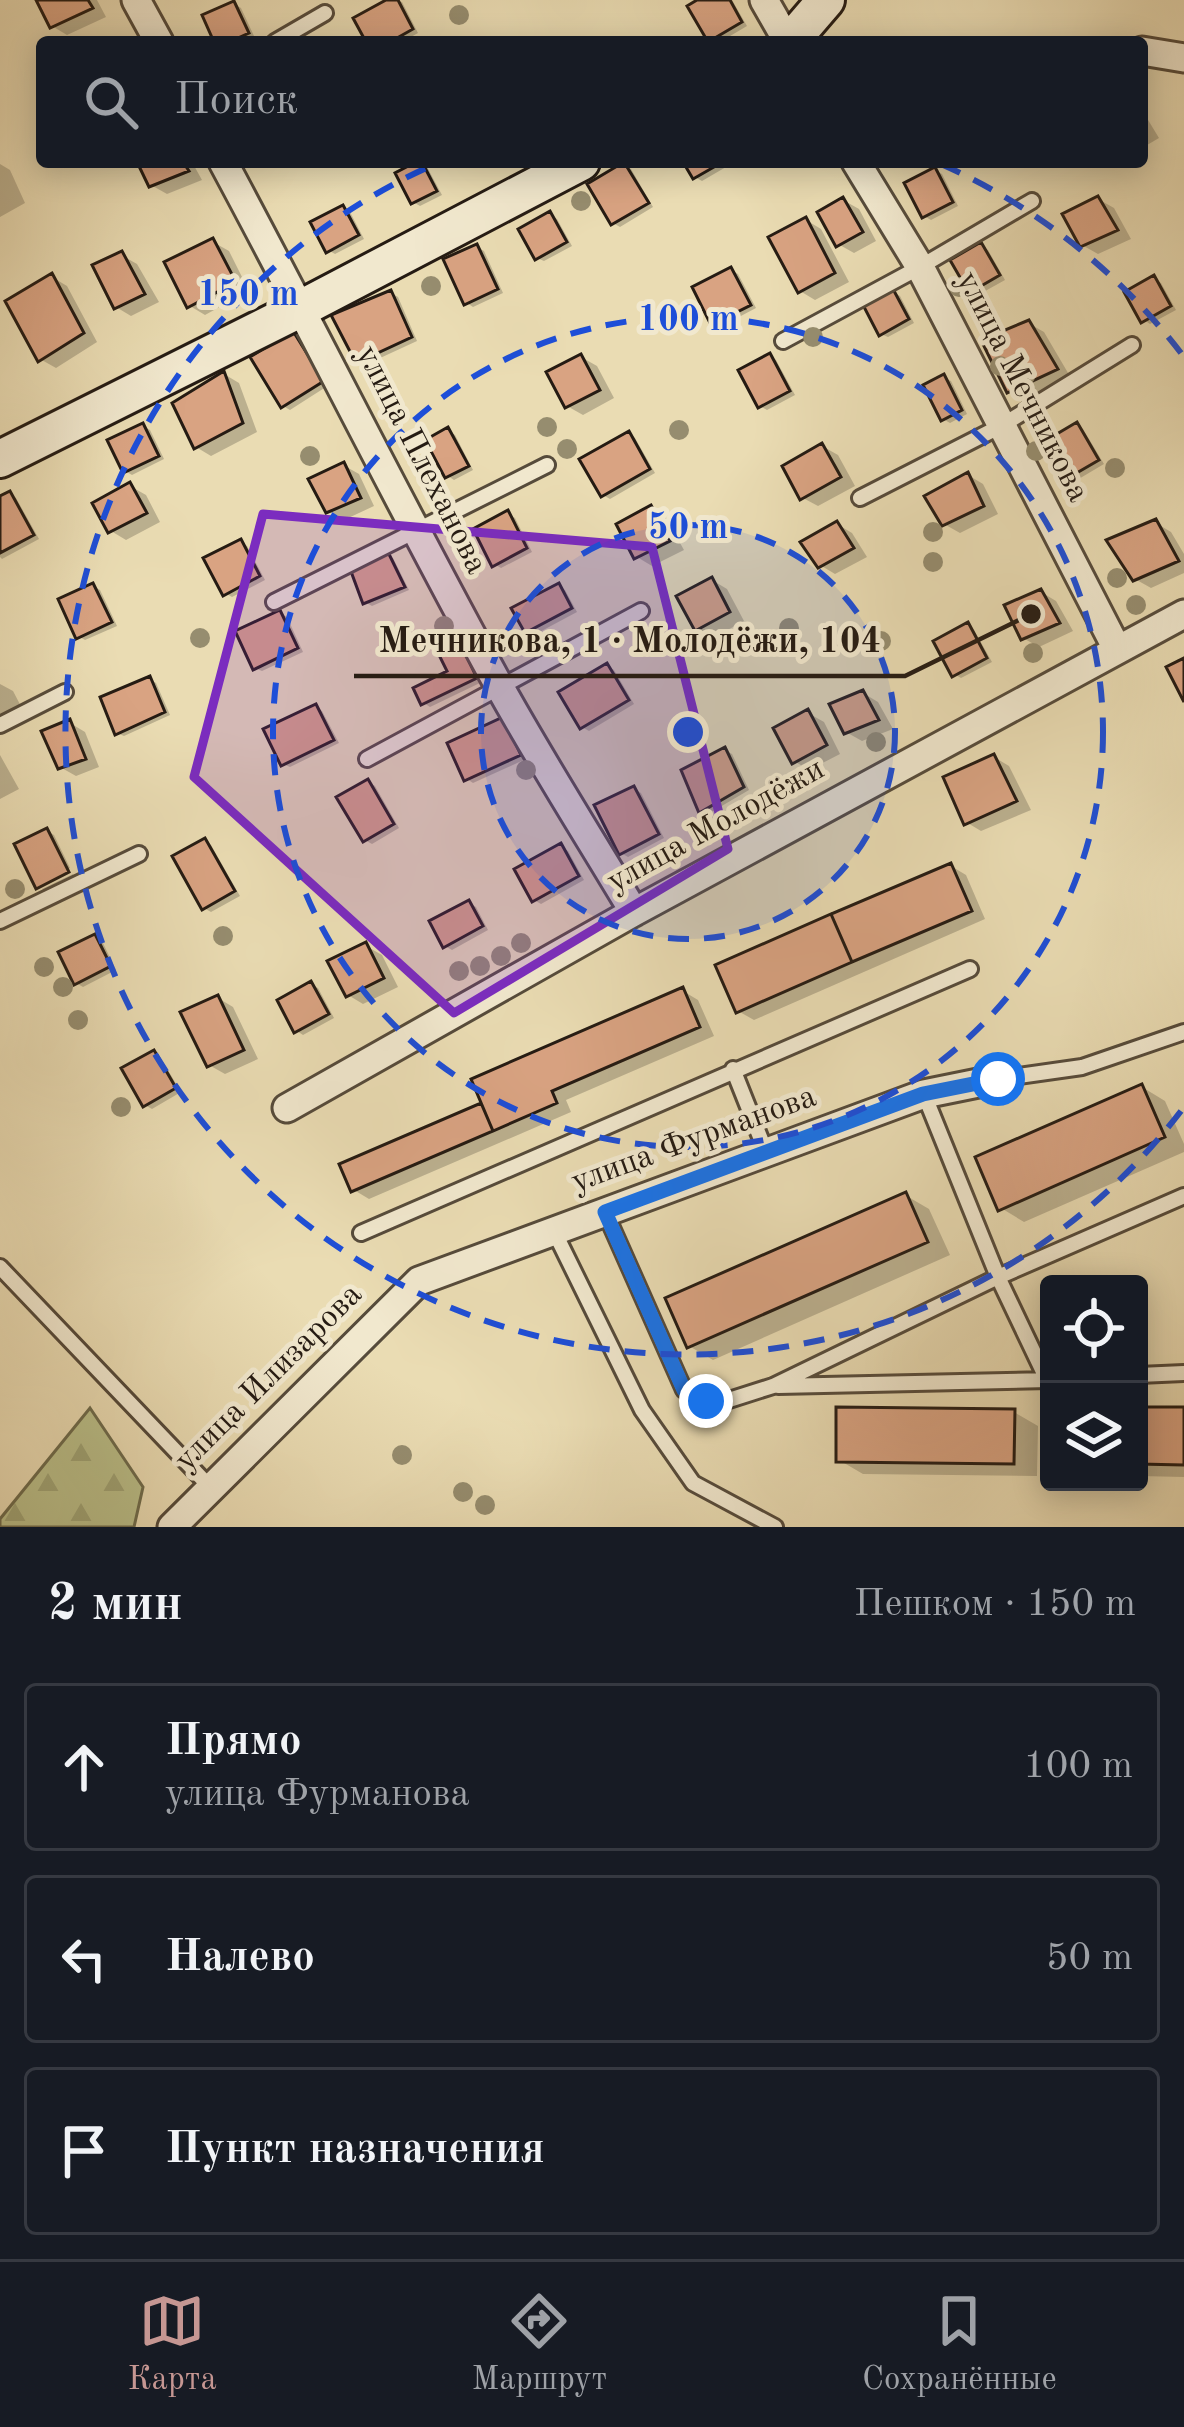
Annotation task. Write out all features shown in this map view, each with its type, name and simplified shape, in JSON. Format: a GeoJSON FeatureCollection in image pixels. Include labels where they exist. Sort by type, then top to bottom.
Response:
{"type":"FeatureCollection","features":[{"type":"Feature","properties":{"kind":"main road"},"geometry":{"type":"LineString","coordinates":[[794,36],[826,0]]}},
{"type":"Feature","properties":{"kind":"main road"},"geometry":{"type":"LineString","coordinates":[[0,458],[570,168]]}},
{"type":"Feature","properties":{"kind":"street"},"geometry":{"type":"LineString","coordinates":[[136,0],[156,36]]}},
{"type":"Feature","properties":{"kind":"street"},"geometry":{"type":"LineString","coordinates":[[764,0],[785,36]]}},
{"type":"Feature","properties":{"kind":"street"},"geometry":{"type":"LineString","coordinates":[[1148,52],[1184,58]]}},
{"type":"Feature","properties":{"kind":"street","name":"улица Плеханова"},"geometry":{"type":"LineString","coordinates":[[226,168],[500,688],[634,911]]}},
{"type":"Feature","properties":{"kind":"street","name":"улица Мечникова"},"geometry":{"type":"LineString","coordinates":[[860,168],[920,267],[1117,649]]}},
{"type":"Feature","properties":{"kind":"street","name":"улица Молодёжи"},"geometry":{"type":"LineString","coordinates":[[287,1108],[634,911],[1184,614]]}},
{"type":"Feature","properties":{"kind":"street","name":"улица Фурманова"},"geometry":{"type":"LineString","coordinates":[[418,1281],[923,1094],[998,1079]]}},
{"type":"Feature","properties":{"kind":"street","name":"улица Илизарова"},"geometry":{"type":"LineString","coordinates":[[172,1527],[418,1281]]}},
{"type":"Feature","properties":{"kind":"lane"},"geometry":{"type":"LineString","coordinates":[[285,36],[325,13]]}},
{"type":"Feature","properties":{"kind":"lane"},"geometry":{"type":"LineString","coordinates":[[783,341],[1032,201]]}},
{"type":"Feature","properties":{"kind":"lane"},"geometry":{"type":"LineString","coordinates":[[860,498],[1001,426],[1132,345]]}},
{"type":"Feature","properties":{"kind":"lane"},"geometry":{"type":"LineString","coordinates":[[274,602],[547,465]]}},
{"type":"Feature","properties":{"kind":"lane"},"geometry":{"type":"LineString","coordinates":[[367,759],[641,611]]}},
{"type":"Feature","properties":{"kind":"lane"},"geometry":{"type":"LineString","coordinates":[[0,725],[65,692]]}},
{"type":"Feature","properties":{"kind":"lane"},"geometry":{"type":"LineString","coordinates":[[0,921],[139,854]]}},
{"type":"Feature","properties":{"kind":"lane"},"geometry":{"type":"LineString","coordinates":[[361,1233],[970,969]]}},
{"type":"Feature","properties":{"kind":"lane"},"geometry":{"type":"LineString","coordinates":[[998,1079],[1082,1067],[1184,1032]]}},
{"type":"Feature","properties":{"kind":"lane"},"geometry":{"type":"LineString","coordinates":[[733,1069],[766,1152]]}},
{"type":"Feature","properties":{"kind":"lane"},"geometry":{"type":"LineString","coordinates":[[923,1094],[998,1277],[1040,1364]]}},
{"type":"Feature","properties":{"kind":"lane"},"geometry":{"type":"LineString","coordinates":[[605,1212],[684,1390],[706,1401],[728,1400],[772,1386],[998,1277],[1184,1196]]}},
{"type":"Feature","properties":{"kind":"lane"},"geometry":{"type":"LineString","coordinates":[[554,1231],[642,1410],[693,1483],[775,1527]]}},
{"type":"Feature","properties":{"kind":"lane"},"geometry":{"type":"LineString","coordinates":[[0,1267],[210,1487]]}},
{"type":"Feature","properties":{"kind":"lane"},"geometry":{"type":"LineString","coordinates":[[1148,1375],[1184,1373]]}},
{"type":"Feature","properties":{"kind":"lane"},"geometry":{"type":"LineString","coordinates":[[772,1386],[1040,1380]]}},
{"type":"Feature","properties":{"kind":"highlighted area"},"geometry":{"type":"Polygon","coordinates":[[[263,514],[652,547],[728,849],[454,1013],[194,777],[263,514]]]}},
{"type":"Feature","properties":{"kind":"green space"},"geometry":{"type":"Polygon","coordinates":[[[90,1408],[143,1487],[134,1527],[0,1527],[0,1519],[90,1408]]]}},
{"type":"Feature","properties":{"kind":"building"},"geometry":{"type":"Polygon","coordinates":[[[36,0],[88,0],[93,8],[50,28],[36,0]]]}},
{"type":"Feature","properties":{"kind":"building"},"geometry":{"type":"Polygon","coordinates":[[[386,0],[398,0],[413,29],[401,36],[363,36],[353,18],[386,0]]]}},
{"type":"Feature","properties":{"kind":"building"},"geometry":{"type":"Polygon","coordinates":[[[697,0],[730,0],[742,22],[718,36],[704,36],[687,6],[697,0]]]}},
{"type":"Feature","properties":{"kind":"building"},"geometry":{"type":"Polygon","coordinates":[[[234,1],[249,33],[211,36],[202,15],[234,1]]]}},
{"type":"Feature","properties":{"kind":"building"},"geometry":{"type":"Polygon","coordinates":[[[140,168],[189,171],[149,187],[140,168]]]}},
{"type":"Feature","properties":{"kind":"building"},"geometry":{"type":"Polygon","coordinates":[[[425,168],[437,191],[411,204],[395,173],[425,168]]]}},
{"type":"Feature","properties":{"kind":"building"},"geometry":{"type":"Polygon","coordinates":[[[614,168],[628,168],[649,203],[611,225],[587,184],[614,168]]]}},
{"type":"Feature","properties":{"kind":"building"},"geometry":{"type":"Polygon","coordinates":[[[687,168],[712,168],[693,179],[687,168]]]}},
{"type":"Feature","properties":{"kind":"building"},"geometry":{"type":"Polygon","coordinates":[[[936,168],[953,202],[922,218],[904,183],[936,168]]]}},
{"type":"Feature","properties":{"kind":"building"},"geometry":{"type":"Polygon","coordinates":[[[1098,196],[1118,230],[1080,247],[1062,214],[1098,196]]]}},
{"type":"Feature","properties":{"kind":"building"},"geometry":{"type":"Polygon","coordinates":[[[843,197],[863,232],[836,247],[817,212],[843,197]]]}},
{"type":"Feature","properties":{"kind":"building"},"geometry":{"type":"Polygon","coordinates":[[[343,205],[359,235],[326,253],[310,222],[343,205]]]}},
{"type":"Feature","properties":{"kind":"building"},"geometry":{"type":"Polygon","coordinates":[[[550,211],[567,242],[535,260],[518,229],[550,211]]]}},
{"type":"Feature","properties":{"kind":"building"},"geometry":{"type":"Polygon","coordinates":[[[806,217],[835,273],[798,293],[768,237],[806,217]]]}},
{"type":"Feature","properties":{"kind":"building"},"geometry":{"type":"Polygon","coordinates":[[[213,238],[236,282],[187,308],[164,262],[213,238]]]}},
{"type":"Feature","properties":{"kind":"building"},"geometry":{"type":"Polygon","coordinates":[[[981,242],[1000,275],[969,293],[950,260],[981,242]]]}},
{"type":"Feature","properties":{"kind":"building"},"geometry":{"type":"Polygon","coordinates":[[[477,244],[498,289],[464,305],[443,259],[477,244]]]}},
{"type":"Feature","properties":{"kind":"building"},"geometry":{"type":"Polygon","coordinates":[[[122,251],[145,294],[114,309],[92,265],[122,251]]]}},
{"type":"Feature","properties":{"kind":"building"},"geometry":{"type":"Polygon","coordinates":[[[731,267],[751,305],[711,325],[692,287],[731,267]]]}},
{"type":"Feature","properties":{"kind":"building"},"geometry":{"type":"Polygon","coordinates":[[[52,273],[84,333],[38,362],[5,301],[52,273]]]}},
{"type":"Feature","properties":{"kind":"building"},"geometry":{"type":"Polygon","coordinates":[[[1154,275],[1171,306],[1141,323],[1124,292],[1154,275]]]}},
{"type":"Feature","properties":{"kind":"building"},"geometry":{"type":"Polygon","coordinates":[[[893,289],[909,319],[879,336],[863,305],[893,289]]]}},
{"type":"Feature","properties":{"kind":"building"},"geometry":{"type":"Polygon","coordinates":[[[391,290],[412,337],[356,363],[331,315],[391,290]]]}},
{"type":"Feature","properties":{"kind":"building"},"geometry":{"type":"Polygon","coordinates":[[[1029,320],[1058,369],[1007,393],[981,340],[1029,320]]]}},
{"type":"Feature","properties":{"kind":"building"},"geometry":{"type":"Polygon","coordinates":[[[293,331],[324,381],[281,408],[250,357],[293,331]]]}},
{"type":"Feature","properties":{"kind":"building"},"geometry":{"type":"Polygon","coordinates":[[[770,353],[790,391],[758,408],[738,370],[770,353]]]}},
{"type":"Feature","properties":{"kind":"building"},"geometry":{"type":"Polygon","coordinates":[[[581,354],[600,390],[565,408],[546,372],[581,354]]]}},
{"type":"Feature","properties":{"kind":"building"},"geometry":{"type":"Polygon","coordinates":[[[224,371],[243,423],[194,449],[172,403],[224,371]]]}},
{"type":"Feature","properties":{"kind":"building"},"geometry":{"type":"Polygon","coordinates":[[[944,374],[962,410],[941,421],[923,385],[944,374]]]}},
{"type":"Feature","properties":{"kind":"building"},"geometry":{"type":"Polygon","coordinates":[[[1077,422],[1099,460],[1068,478],[1045,441],[1077,422]]]}},
{"type":"Feature","properties":{"kind":"building"},"geometry":{"type":"Polygon","coordinates":[[[143,423],[159,456],[123,473],[107,440],[143,423]]]}},
{"type":"Feature","properties":{"kind":"building"},"geometry":{"type":"Polygon","coordinates":[[[448,427],[469,466],[445,478],[425,440],[448,427]]]}},
{"type":"Feature","properties":{"kind":"building"},"geometry":{"type":"Polygon","coordinates":[[[629,431],[650,469],[601,497],[579,459],[629,431]]]}},
{"type":"Feature","properties":{"kind":"building"},"geometry":{"type":"Polygon","coordinates":[[[822,443],[841,477],[800,500],[782,466],[822,443]]]}},
{"type":"Feature","properties":{"kind":"building"},"geometry":{"type":"Polygon","coordinates":[[[344,462],[361,498],[326,513],[308,479],[344,462]]]}},
{"type":"Feature","properties":{"kind":"building"},"geometry":{"type":"Polygon","coordinates":[[[968,472],[984,506],[942,526],[924,496],[968,472]]]}},
{"type":"Feature","properties":{"kind":"building"},"geometry":{"type":"Polygon","coordinates":[[[130,482],[147,513],[108,533],[92,503],[130,482]]]}},
{"type":"Feature","properties":{"kind":"building"},"geometry":{"type":"Polygon","coordinates":[[[10,491],[34,535],[0,553],[0,496],[10,491]]]}},
{"type":"Feature","properties":{"kind":"building"},"geometry":{"type":"Polygon","coordinates":[[[651,505],[670,541],[634,559],[616,524],[651,505]]]}},
{"type":"Feature","properties":{"kind":"building"},"geometry":{"type":"Polygon","coordinates":[[[508,510],[527,548],[492,567],[473,529],[508,510]]]}},
{"type":"Feature","properties":{"kind":"building"},"geometry":{"type":"Polygon","coordinates":[[[1156,519],[1179,561],[1133,581],[1106,540],[1156,519]]]}},
{"type":"Feature","properties":{"kind":"building"},"geometry":{"type":"Polygon","coordinates":[[[837,521],[854,548],[818,568],[800,542],[837,521]]]}},
{"type":"Feature","properties":{"kind":"building"},"geometry":{"type":"Polygon","coordinates":[[[241,539],[260,576],[223,596],[203,558],[241,539]]]}},
{"type":"Feature","properties":{"kind":"building"},"geometry":{"type":"Polygon","coordinates":[[[387,550],[405,587],[363,604],[349,566],[387,550]]]}},
{"type":"Feature","properties":{"kind":"building"},"geometry":{"type":"Polygon","coordinates":[[[712,577],[730,612],[695,631],[676,596],[712,577]]]}},
{"type":"Feature","properties":{"kind":"building"},"geometry":{"type":"Polygon","coordinates":[[[93,583],[112,622],[76,639],[58,599],[93,583]]]}},
{"type":"Feature","properties":{"kind":"building"},"geometry":{"type":"Polygon","coordinates":[[[559,583],[572,608],[525,633],[511,608],[559,583]]]}},
{"type":"Feature","properties":{"kind":"building"},"geometry":{"type":"Polygon","coordinates":[[[1041,589],[1060,623],[1021,640],[1004,605],[1041,589]]]}},
{"type":"Feature","properties":{"kind":"building"},"geometry":{"type":"Polygon","coordinates":[[[280,610],[298,648],[253,670],[235,631],[280,610]]]}},
{"type":"Feature","properties":{"kind":"building"},"geometry":{"type":"Polygon","coordinates":[[[968,622],[987,658],[952,677],[933,641],[968,622]]]}},
{"type":"Feature","properties":{"kind":"building"},"geometry":{"type":"Polygon","coordinates":[[[458,638],[477,678],[421,705],[413,688],[447,671],[436,649],[458,638]]]}},
{"type":"Feature","properties":{"kind":"building"},"geometry":{"type":"Polygon","coordinates":[[[1184,658],[1184,702],[1166,667],[1184,658]]]}},
{"type":"Feature","properties":{"kind":"building"},"geometry":{"type":"Polygon","coordinates":[[[607,663],[629,700],[580,729],[558,692],[607,663]]]}},
{"type":"Feature","properties":{"kind":"building"},"geometry":{"type":"Polygon","coordinates":[[[150,676],[165,712],[115,735],[100,697],[150,676]]]}},
{"type":"Feature","properties":{"kind":"building"},"geometry":{"type":"Polygon","coordinates":[[[863,690],[879,720],[844,734],[829,704],[863,690]]]}},
{"type":"Feature","properties":{"kind":"building"},"geometry":{"type":"Polygon","coordinates":[[[316,704],[334,740],[281,766],[263,729],[316,704]]]}},
{"type":"Feature","properties":{"kind":"building"},"geometry":{"type":"Polygon","coordinates":[[[808,709],[827,745],[792,764],[773,728],[808,709]]]}},
{"type":"Feature","properties":{"kind":"building"},"geometry":{"type":"Polygon","coordinates":[[[503,717],[521,755],[464,781],[447,743],[503,717]]]}},
{"type":"Feature","properties":{"kind":"building"},"geometry":{"type":"Polygon","coordinates":[[[70,719],[86,759],[58,769],[41,731],[70,719]]]}},
{"type":"Feature","properties":{"kind":"building"},"geometry":{"type":"Polygon","coordinates":[[[725,747],[744,787],[699,813],[681,770],[725,747]]]}},
{"type":"Feature","properties":{"kind":"building"},"geometry":{"type":"Polygon","coordinates":[[[994,754],[1017,801],[964,825],[943,777],[994,754]]]}},
{"type":"Feature","properties":{"kind":"building"},"geometry":{"type":"Polygon","coordinates":[[[368,779],[394,824],[363,842],[336,797],[368,779]]]}},
{"type":"Feature","properties":{"kind":"building"},"geometry":{"type":"Polygon","coordinates":[[[634,786],[659,834],[619,855],[594,805],[634,786]]]}},
{"type":"Feature","properties":{"kind":"building"},"geometry":{"type":"Polygon","coordinates":[[[47,828],[69,872],[36,889],[14,844],[47,828]]]}},
{"type":"Feature","properties":{"kind":"building"},"geometry":{"type":"Polygon","coordinates":[[[205,838],[235,891],[202,910],[172,856],[205,838]]]}},
{"type":"Feature","properties":{"kind":"building"},"geometry":{"type":"Polygon","coordinates":[[[561,843],[579,876],[532,902],[514,869],[561,843]]]}},
{"type":"Feature","properties":{"kind":"building"},"geometry":{"type":"Polygon","coordinates":[[[951,863],[972,911],[852,962],[831,914],[951,863]]]}},
{"type":"Feature","properties":{"kind":"building"},"geometry":{"type":"Polygon","coordinates":[[[469,900],[483,926],[443,948],[429,921],[469,900]]]}},
{"type":"Feature","properties":{"kind":"building"},"geometry":{"type":"Polygon","coordinates":[[[831,914],[852,962],[736,1013],[715,965],[831,914]]]}},
{"type":"Feature","properties":{"kind":"building"},"geometry":{"type":"Polygon","coordinates":[[[95,934],[111,966],[74,985],[58,952],[95,934]]]}},
{"type":"Feature","properties":{"kind":"building"},"geometry":{"type":"Polygon","coordinates":[[[366,942],[384,978],[346,997],[327,961],[366,942]]]}},
{"type":"Feature","properties":{"kind":"building"},"geometry":{"type":"Polygon","coordinates":[[[311,981],[329,1014],[294,1033],[277,1000],[311,981]]]}},
{"type":"Feature","properties":{"kind":"building"},"geometry":{"type":"Polygon","coordinates":[[[683,987],[700,1027],[552,1091],[557,1103],[493,1131],[471,1079],[683,987]]]}},
{"type":"Feature","properties":{"kind":"building"},"geometry":{"type":"Polygon","coordinates":[[[218,995],[244,1050],[207,1067],[180,1012],[218,995]]]}},
{"type":"Feature","properties":{"kind":"building"},"geometry":{"type":"Polygon","coordinates":[[[154,1050],[176,1088],[143,1107],[121,1068],[154,1050]]]}},
{"type":"Feature","properties":{"kind":"building"},"geometry":{"type":"Polygon","coordinates":[[[1142,1084],[1165,1137],[998,1211],[975,1157],[1142,1084]]]}},
{"type":"Feature","properties":{"kind":"building"},"geometry":{"type":"Polygon","coordinates":[[[481,1103],[493,1131],[351,1192],[339,1164],[481,1103]]]}},
{"type":"Feature","properties":{"kind":"building"},"geometry":{"type":"Polygon","coordinates":[[[906,1192],[928,1242],[687,1348],[665,1298],[906,1192]]]}},
{"type":"Feature","properties":{"kind":"building"},"geometry":{"type":"Polygon","coordinates":[[[836,1407],[1015,1409],[1014,1464],[836,1462],[836,1407]]]}},
{"type":"Feature","properties":{"kind":"building"},"geometry":{"type":"Polygon","coordinates":[[[1148,1407],[1184,1407],[1184,1465],[1148,1464],[1148,1407]]]}},
{"type":"Feature","properties":{"kind":"place","name":"Мечникова, 1 · Молодёжи, 104"},"geometry":{"type":"Point","coordinates":[1031,614]}},
{"type":"Feature","properties":{"kind":"route"},"geometry":{"type":"LineString","coordinates":[[706,1401],[684,1390],[605,1212],[923,1094],[998,1079]]}}]}
